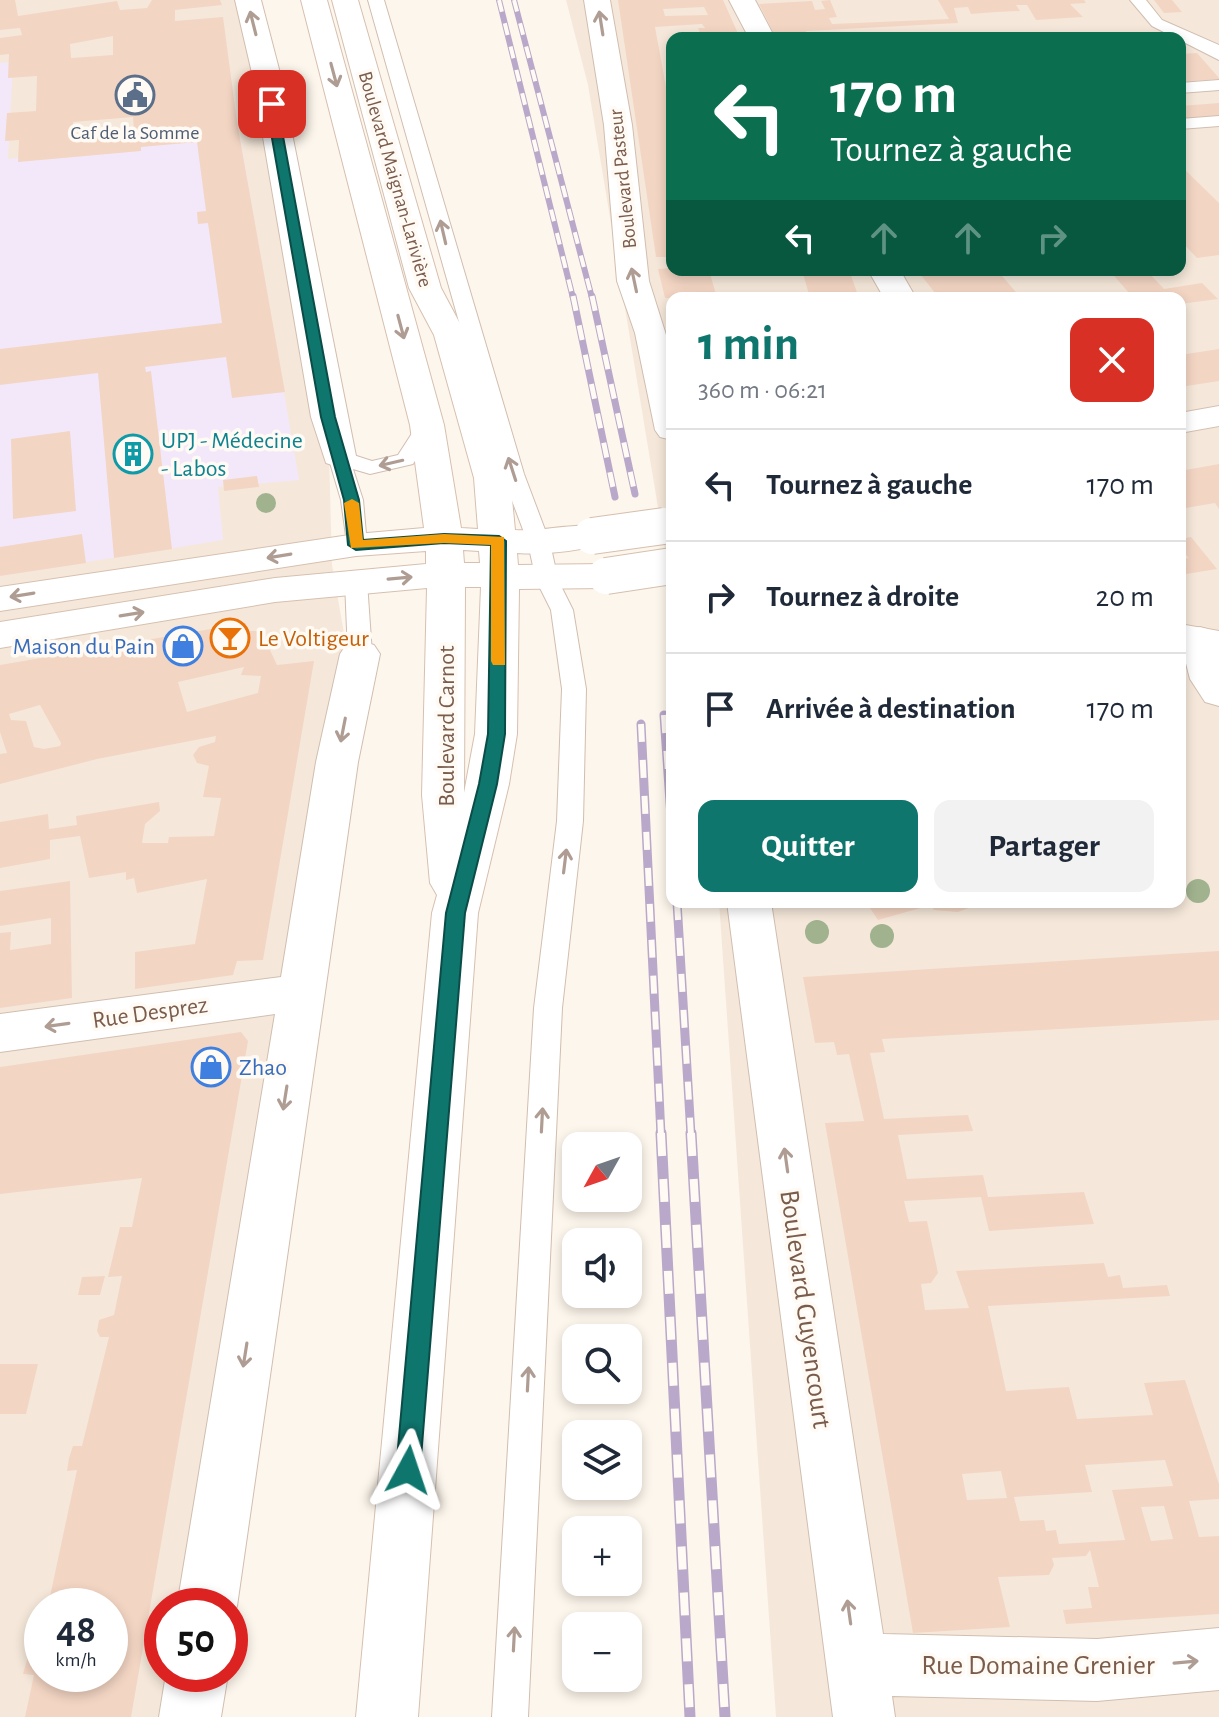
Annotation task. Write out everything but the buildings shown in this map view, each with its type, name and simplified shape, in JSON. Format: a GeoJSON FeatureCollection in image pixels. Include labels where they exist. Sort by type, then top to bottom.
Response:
{"type":"FeatureCollection","features":[{"type":"Feature","properties":{"kind":"main road"},"geometry":{"type":"LineString","coordinates":[[248,0],[266,73],[328,417],[338,456]]}},
{"type":"Feature","properties":{"kind":"main road","name":"Boulevard Maignan-Larivière"},"geometry":{"type":"LineString","coordinates":[[314,0],[427,425],[444,556]]}},
{"type":"Feature","properties":{"kind":"main road","name":"Boulevard Maignan-Larivière"},"geometry":{"type":"LineString","coordinates":[[345,0],[425,288],[450,335],[488,464],[499,559]]}},
{"type":"Feature","properties":{"kind":"main road","name":"Boulevard Pasteur"},"geometry":{"type":"LineString","coordinates":[[597,0],[618,125],[633,281],[651,333],[663,355],[666,380]]}},
{"type":"Feature","properties":{"kind":"main road"},"geometry":{"type":"LineString","coordinates":[[742,0],[759,32]]}},
{"type":"Feature","properties":{"kind":"main road"},"geometry":{"type":"LineString","coordinates":[[1186,422],[1219,416]]}},
{"type":"Feature","properties":{"kind":"main road"},"geometry":{"type":"LineString","coordinates":[[499,559],[539,543],[666,525]]}},
{"type":"Feature","properties":{"kind":"main road"},"geometry":{"type":"LineString","coordinates":[[0,599],[444,556],[499,559],[547,580],[606,576],[666,567]]}},
{"type":"Feature","properties":{"kind":"main road","name":"Boulevard Carnot"},"geometry":{"type":"LineString","coordinates":[[444,556],[447,629],[443,795],[455,913]]}},
{"type":"Feature","properties":{"kind":"main road","name":"Boulevard Carnot"},"geometry":{"type":"LineString","coordinates":[[387,1717],[455,913],[488,784],[496,734],[499,559]]}},
{"type":"Feature","properties":{"kind":"main road"},"geometry":{"type":"LineString","coordinates":[[0,635],[274,591],[356,563]]}},
{"type":"Feature","properties":{"kind":"main road"},"geometry":{"type":"LineString","coordinates":[[1200,640],[1210,679],[1219,693]]}},
{"type":"Feature","properties":{"kind":"main road"},"geometry":{"type":"LineString","coordinates":[[210,1588],[337,762],[360,654]]}},
{"type":"Feature","properties":{"kind":"main road","name":"Boulevard Guyencourt"},"geometry":{"type":"LineString","coordinates":[[750,908],[860,1691]]}},
{"type":"Feature","properties":{"kind":"main road","name":"Rue Desprez"},"geometry":{"type":"LineString","coordinates":[[0,1033],[301,992]]}},
{"type":"Feature","properties":{"kind":"main road","name":"Rue Domaine Grenier"},"geometry":{"type":"LineString","coordinates":[[860,1691],[1219,1659]]}},
{"type":"Feature","properties":{"kind":"main road"},"geometry":{"type":"LineString","coordinates":[[190,1717],[194,1692]]}},
{"type":"Feature","properties":{"kind":"lane"},"geometry":{"type":"LineString","coordinates":[[376,0],[509,460],[539,543],[547,580],[562,610],[572,672],[570,821],[548,1008],[510,1717]]}},
{"type":"Feature","properties":{"kind":"lane"},"geometry":{"type":"LineString","coordinates":[[1138,0],[1157,23],[1177,32]]}},
{"type":"Feature","properties":{"kind":"lane"},"geometry":{"type":"LineString","coordinates":[[1186,36],[1213,48],[1219,55]]}},
{"type":"Feature","properties":{"kind":"lane"},"geometry":{"type":"LineString","coordinates":[[1186,88],[1219,85]]}},
{"type":"Feature","properties":{"kind":"lane"},"geometry":{"type":"LineString","coordinates":[[1186,124],[1219,121]]}},
{"type":"Feature","properties":{"kind":"lane"},"geometry":{"type":"LineString","coordinates":[[338,456],[370,468],[406,460],[427,425]]}},
{"type":"Feature","properties":{"kind":"lane"},"geometry":{"type":"LineString","coordinates":[[338,456],[352,500],[360,654]]}},
{"type":"Feature","properties":{"kind":"shaded area"},"geometry":{"type":"Polygon","coordinates":[[[0,0],[248,0],[328,417],[332,565],[352,679],[222,1588],[144,1588],[144,1692],[206,1692],[203,1717],[0,1717],[0,0]]]}},
{"type":"Feature","properties":{"kind":"shaded area"},"geometry":{"type":"Polygon","coordinates":[[[566,0],[1219,0],[1219,1717],[776,1717],[719,908],[1186,908],[1186,292],[666,292],[666,556],[588,85],[566,0]]]}},
{"type":"Feature","properties":{"kind":"shaded area"},"geometry":{"type":"Polygon","coordinates":[[[13,62],[8,159],[240,137],[299,480],[218,487],[223,540],[0,576],[0,63],[13,62]]]}},
{"type":"Feature","properties":{"kind":"railway"},"geometry":{"type":"LineString","coordinates":[[499,0],[573,298]]}},
{"type":"Feature","properties":{"kind":"railway"},"geometry":{"type":"LineString","coordinates":[[514,0],[592,298]]}},
{"type":"Feature","properties":{"kind":"railway"},"geometry":{"type":"LineString","coordinates":[[573,296],[615,497]]}},
{"type":"Feature","properties":{"kind":"railway"},"geometry":{"type":"LineString","coordinates":[[592,296],[635,494]]}},
{"type":"Feature","properties":{"kind":"railway"},"geometry":{"type":"LineString","coordinates":[[664,715],[666,744]]}},
{"type":"Feature","properties":{"kind":"railway"},"geometry":{"type":"LineString","coordinates":[[641,724],[661,1135]]}},
{"type":"Feature","properties":{"kind":"railway"},"geometry":{"type":"LineString","coordinates":[[677,908],[691,1135]]}},
{"type":"Feature","properties":{"kind":"railway"},"geometry":{"type":"LineString","coordinates":[[661,1133],[690,1717]]}},
{"type":"Feature","properties":{"kind":"railway"},"geometry":{"type":"LineString","coordinates":[[691,1133],[725,1717]]}},
{"type":"Feature","properties":{"kind":"slow traffic"},"geometry":{"type":"LineString","coordinates":[[352,503],[356,545],[444,538],[499,541],[499,661]]}},
{"type":"Feature","properties":{"kind":"place","name":"Caf de la Somme"},"geometry":{"type":"Point","coordinates":[135,95]}},
{"type":"Feature","properties":{"kind":"place","name":"UPJ - Médecine - Labos"},"geometry":{"type":"Point","coordinates":[133,454]}},
{"type":"Feature","properties":{"kind":"place","name":"Le Voltigeur"},"geometry":{"type":"Point","coordinates":[230,638]}},
{"type":"Feature","properties":{"kind":"place","name":"Maison du Pain"},"geometry":{"type":"Point","coordinates":[183,646]}},
{"type":"Feature","properties":{"kind":"place","name":"Zhao"},"geometry":{"type":"Point","coordinates":[211,1067]}},
{"type":"Feature","properties":{"kind":"route"},"geometry":{"type":"LineString","coordinates":[[272,104],[328,417],[352,500],[356,545],[444,538],[499,541],[496,734],[488,784],[455,913],[408,1470]]}}]}
